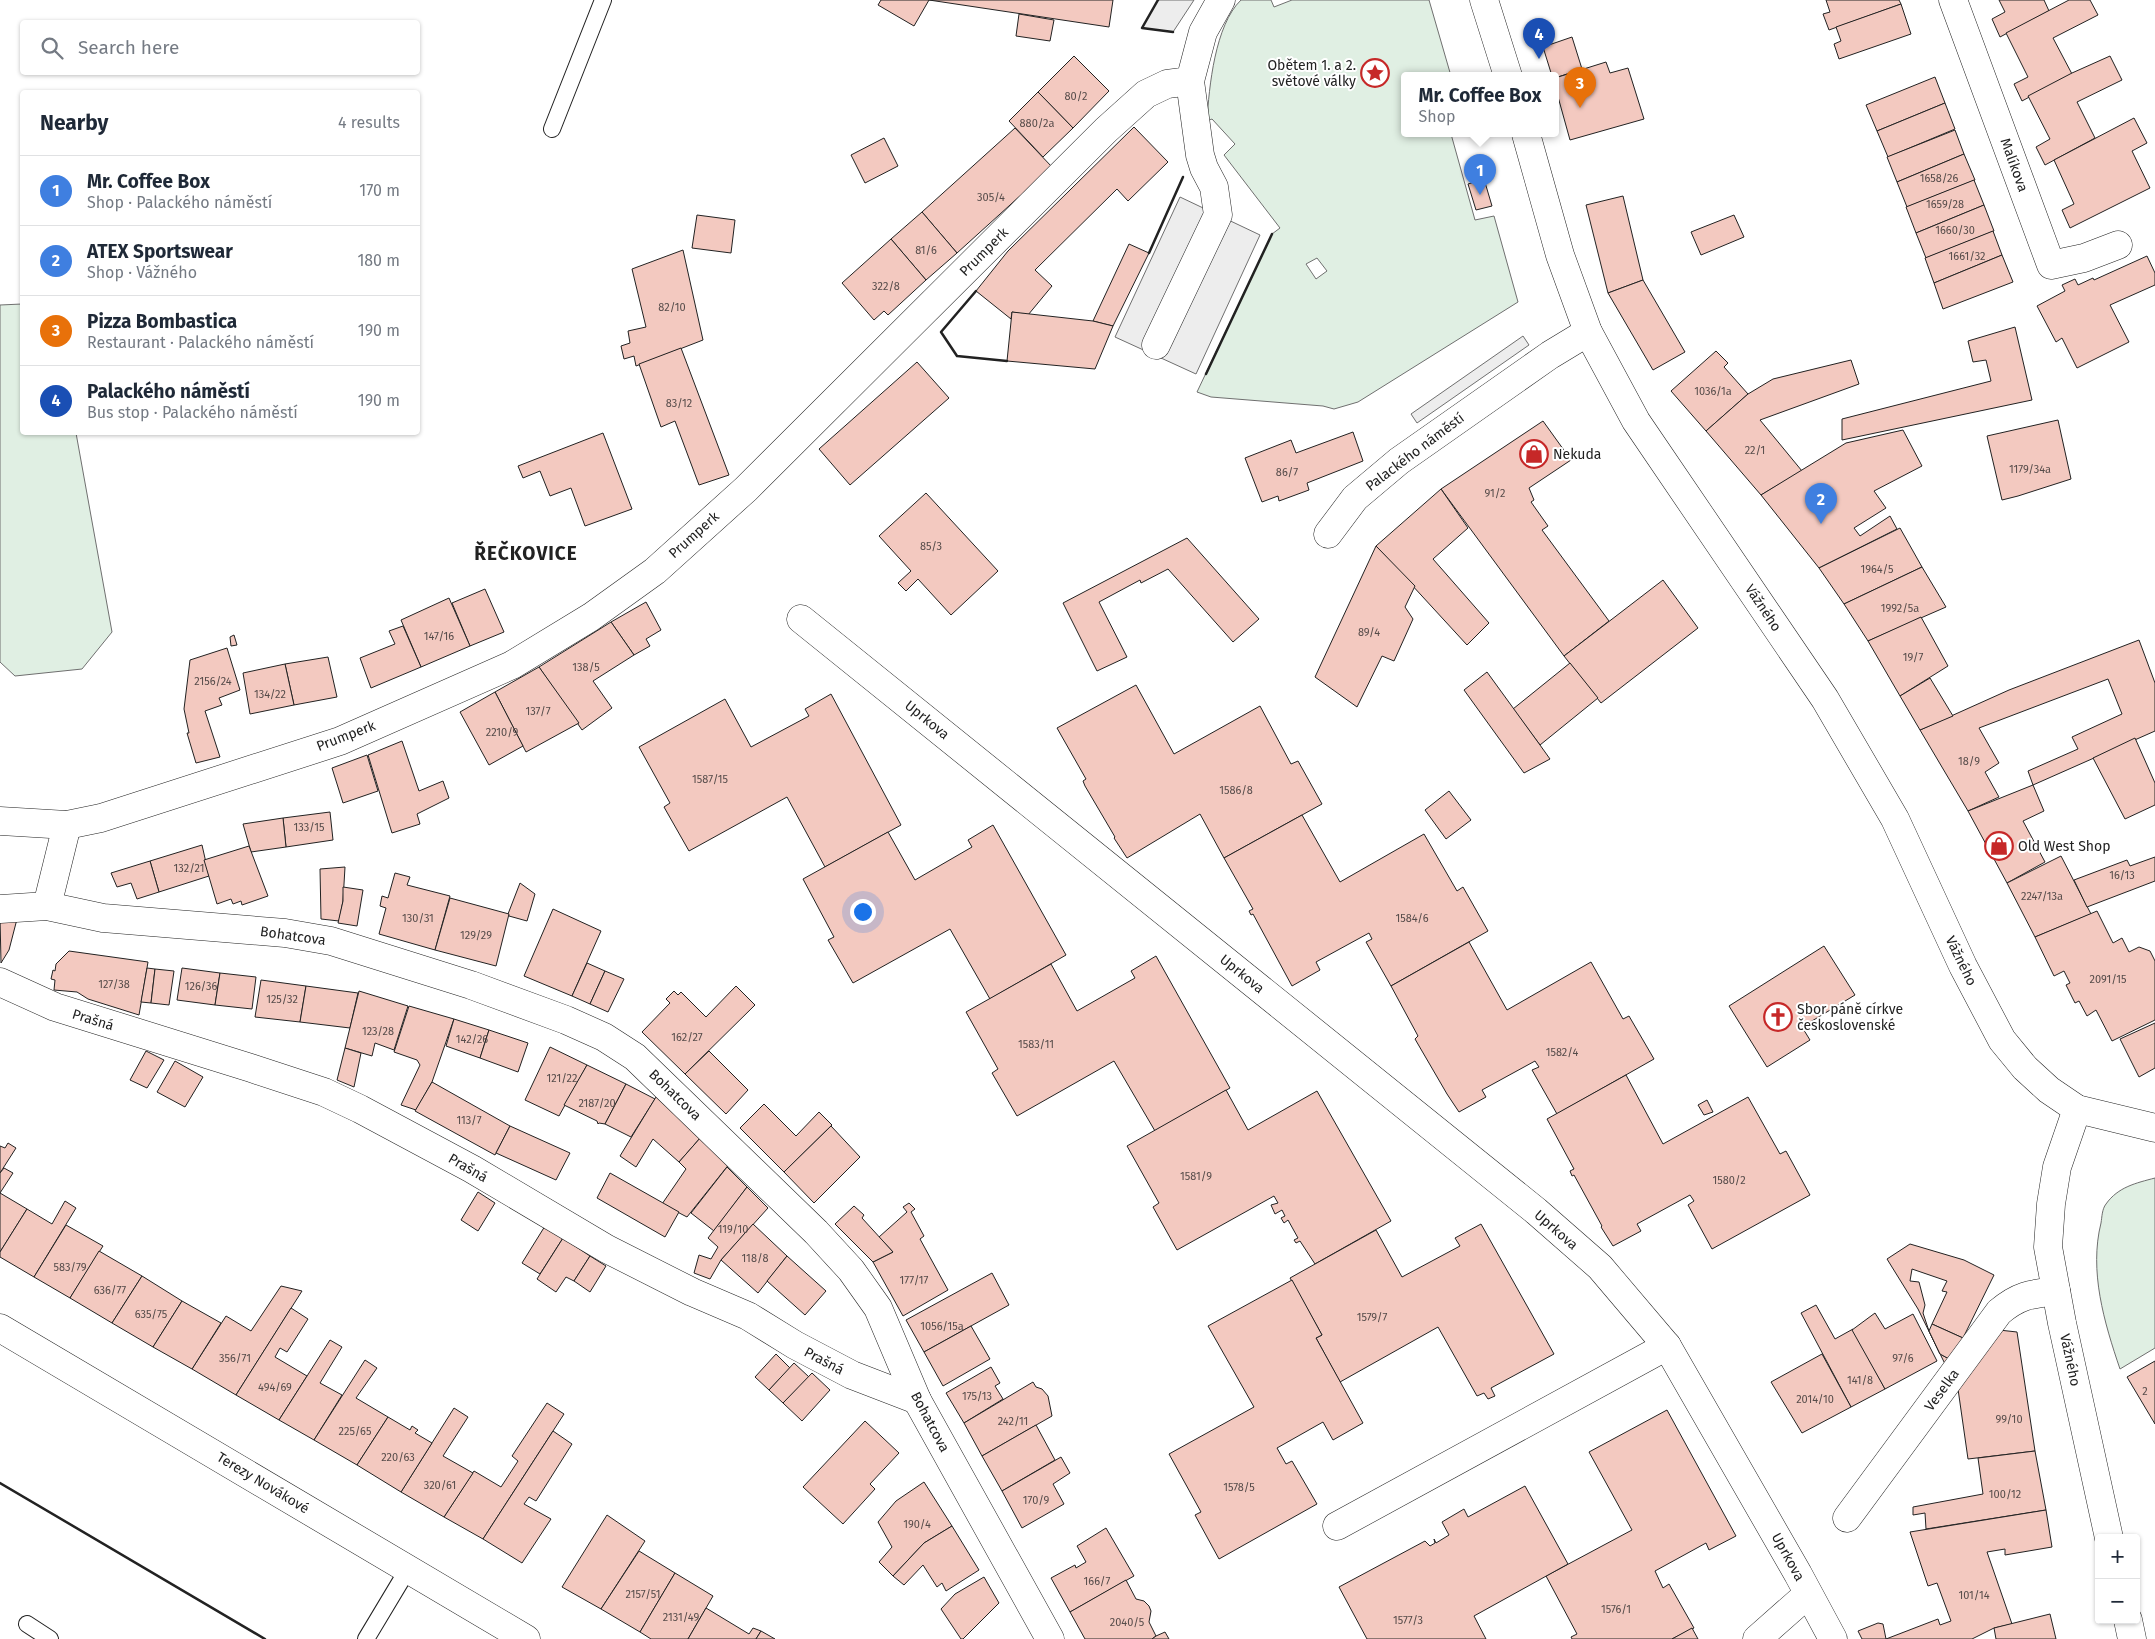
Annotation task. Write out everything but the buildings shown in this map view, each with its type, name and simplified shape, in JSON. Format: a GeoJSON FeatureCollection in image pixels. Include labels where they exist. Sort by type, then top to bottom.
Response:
{"type":"FeatureCollection","features":[{"type":"Feature","properties":{"kind":"street"},"geometry":{"type":"LineString","coordinates":[[1156,345],[1218,215],[1214,187],[1204,168],[1200,155],[1190,81],[1203,32],[1221,0]]}},
{"type":"Feature","properties":{"kind":"street"},"geometry":{"type":"LineString","coordinates":[[1484,0],[1507,72]]}},
{"type":"Feature","properties":{"kind":"street","name":"Malíkova"},"geometry":{"type":"LineString","coordinates":[[1953,0],[2052,264],[2084,258],[2118,245]]}},
{"type":"Feature","properties":{"kind":"street","name":"Prumperk"},"geometry":{"type":"LineString","coordinates":[[0,821],[67,825],[101,818],[340,741],[512,665],[591,617],[655,571],[746,489],[1106,130],[1146,94],[1167,84],[1190,81]]}},
{"type":"Feature","properties":{"kind":"street"},"geometry":{"type":"LineString","coordinates":[[1527,137],[1560,255],[1588,332]]}},
{"type":"Feature","properties":{"kind":"street","name":"Vážného"},"geometry":{"type":"LineString","coordinates":[[1588,332],[1636,421],[1825,699],[1895,819],[1963,966],[2002,1040],[2025,1068],[2048,1090],[2077,1108],[2057,1167],[2051,1204],[2048,1247],[2108,1534]]}},
{"type":"Feature","properties":{"kind":"street","name":"Palackého náměstí"},"geometry":{"type":"LineString","coordinates":[[1328,534],[1355,498],[1399,461],[1550,355],[1588,332]]}},
{"type":"Feature","properties":{"kind":"street","name":"Uprkova"},"geometry":{"type":"LineString","coordinates":[[802,620],[1536,1211],[1600,1267],[1667,1346],[1775,1533],[1833,1639]]}},
{"type":"Feature","properties":{"kind":"street"},"geometry":{"type":"LineString","coordinates":[[47,906],[67,825]]}},
{"type":"Feature","properties":{"kind":"street","name":"Bohatcova"},"geometry":{"type":"LineString","coordinates":[[0,909],[47,906],[103,918],[285,933],[331,941],[471,986],[566,1020],[604,1036],[635,1057],[816,1232],[851,1270],[878,1308],[917,1400],[1050,1639]]}},
{"type":"Feature","properties":{"kind":"street","name":"Prašná"},"geometry":{"type":"LineString","coordinates":[[0,982],[55,1008],[324,1092],[472,1169],[607,1249],[692,1292],[748,1316],[795,1345],[852,1375],[917,1400]]}},
{"type":"Feature","properties":{"kind":"street"},"geometry":{"type":"LineString","coordinates":[[2077,1108],[2155,1128]]}},
{"type":"Feature","properties":{"kind":"street","name":"Veselka"},"geometry":{"type":"LineString","coordinates":[[1846,1518],[1999,1312],[2012,1301],[2028,1294],[2056,1291]]}},
{"type":"Feature","properties":{"kind":"street","name":"Terezy Novákové"},"geometry":{"type":"LineString","coordinates":[[0,1328],[526,1639]]}},
{"type":"Feature","properties":{"kind":"street"},"geometry":{"type":"LineString","coordinates":[[1337,1526],[1667,1346]]}},
{"type":"Feature","properties":{"kind":"street"},"geometry":{"type":"LineString","coordinates":[[1757,1639],[1808,1594]]}},
{"type":"Feature","properties":{"kind":"street"},"geometry":{"type":"LineString","coordinates":[[2129,1624],[2132,1639]]}},
{"type":"Feature","properties":{"kind":"lane"},"geometry":{"type":"LineString","coordinates":[[552,129],[603,0]]}},
{"type":"Feature","properties":{"kind":"lane"},"geometry":{"type":"LineString","coordinates":[[366,1639],[408,1569]]}},
{"type":"Feature","properties":{"kind":"lane"},"geometry":{"type":"LineString","coordinates":[[27,1624],[50,1639]]}},
{"type":"Feature","properties":{"kind":"green space"},"geometry":{"type":"Polygon","coordinates":[[[1241,0],[1271,0],[1274,7],[1292,0],[1429,0],[1450,72],[1401,72],[1401,137],[1452,137],[1475,220],[1494,216],[1518,302],[1358,402],[1334,409],[1323,406],[1211,397],[1197,392],[1272,234],[1280,228],[1224,155],[1235,144],[1212,119],[1207,121],[1215,57],[1225,25],[1232,11],[1241,0]],[[1317,258],[1306,264],[1316,279],[1327,271],[1317,258]]]}},
{"type":"Feature","properties":{"kind":"green space"},"geometry":{"type":"Polygon","coordinates":[[[20,304],[20,435],[76,435],[112,632],[82,669],[15,676],[0,662],[0,305],[20,304]]]}},
{"type":"Feature","properties":{"kind":"green space"},"geometry":{"type":"Polygon","coordinates":[[[2155,1178],[2155,1348],[2120,1369],[2100,1296],[2097,1259],[2102,1213],[2105,1206],[2116,1193],[2134,1184],[2155,1178]]]}},
{"type":"Feature","properties":{"kind":"shaded area"},"geometry":{"type":"Polygon","coordinates":[[[1158,0],[1194,0],[1173,32],[1142,28],[1158,0]]]}},
{"type":"Feature","properties":{"kind":"shaded area"},"geometry":{"type":"Polygon","coordinates":[[[1180,197],[1260,235],[1196,374],[1115,337],[1180,197]]]}},
{"type":"Feature","properties":{"kind":"shaded area"},"geometry":{"type":"Polygon","coordinates":[[[1523,336],[1529,345],[1417,423],[1411,414],[1523,336]]]}},
{"type":"Feature","properties":{"kind":"wall"},"geometry":{"type":"LineString","coordinates":[[1158,0],[1142,28],[1173,32]]}},
{"type":"Feature","properties":{"kind":"wall"},"geometry":{"type":"LineString","coordinates":[[1149,253],[1183,177]]}},
{"type":"Feature","properties":{"kind":"wall"},"geometry":{"type":"LineString","coordinates":[[1206,374],[1272,234]]}},
{"type":"Feature","properties":{"kind":"wall"},"geometry":{"type":"LineString","coordinates":[[976,291],[941,332],[957,356],[1007,361]]}},
{"type":"Feature","properties":{"kind":"wall"},"geometry":{"type":"LineString","coordinates":[[0,1483],[265,1639]]}},
{"type":"Feature","properties":{"kind":"place","name":"Palackého náměstí"},"geometry":{"type":"Point","coordinates":[1539,59]}},
{"type":"Feature","properties":{"kind":"place","name":"Obětem 1. a 2. světové války"},"geometry":{"type":"Point","coordinates":[1375,73]}},
{"type":"Feature","properties":{"kind":"place","name":"Pizza Bombastica"},"geometry":{"type":"Point","coordinates":[1580,108]}},
{"type":"Feature","properties":{"kind":"place","name":"Mr. Coffee Box"},"geometry":{"type":"Point","coordinates":[1480,195]}},
{"type":"Feature","properties":{"kind":"place","name":"Nekuda"},"geometry":{"type":"Point","coordinates":[1534,454]}},
{"type":"Feature","properties":{"kind":"place","name":"ATEX Sportswear"},"geometry":{"type":"Point","coordinates":[1821,524]}},
{"type":"Feature","properties":{"kind":"place","name":"Old West Shop"},"geometry":{"type":"Point","coordinates":[1999,846]}},
{"type":"Feature","properties":{"kind":"place","name":"Sbor páně církve československé"},"geometry":{"type":"Point","coordinates":[1778,1017]}},
{"type":"Feature","properties":{"kind":"district","name":"ŘEČKOVICE"},"geometry":{"type":"Point","coordinates":[526,553]}}]}
